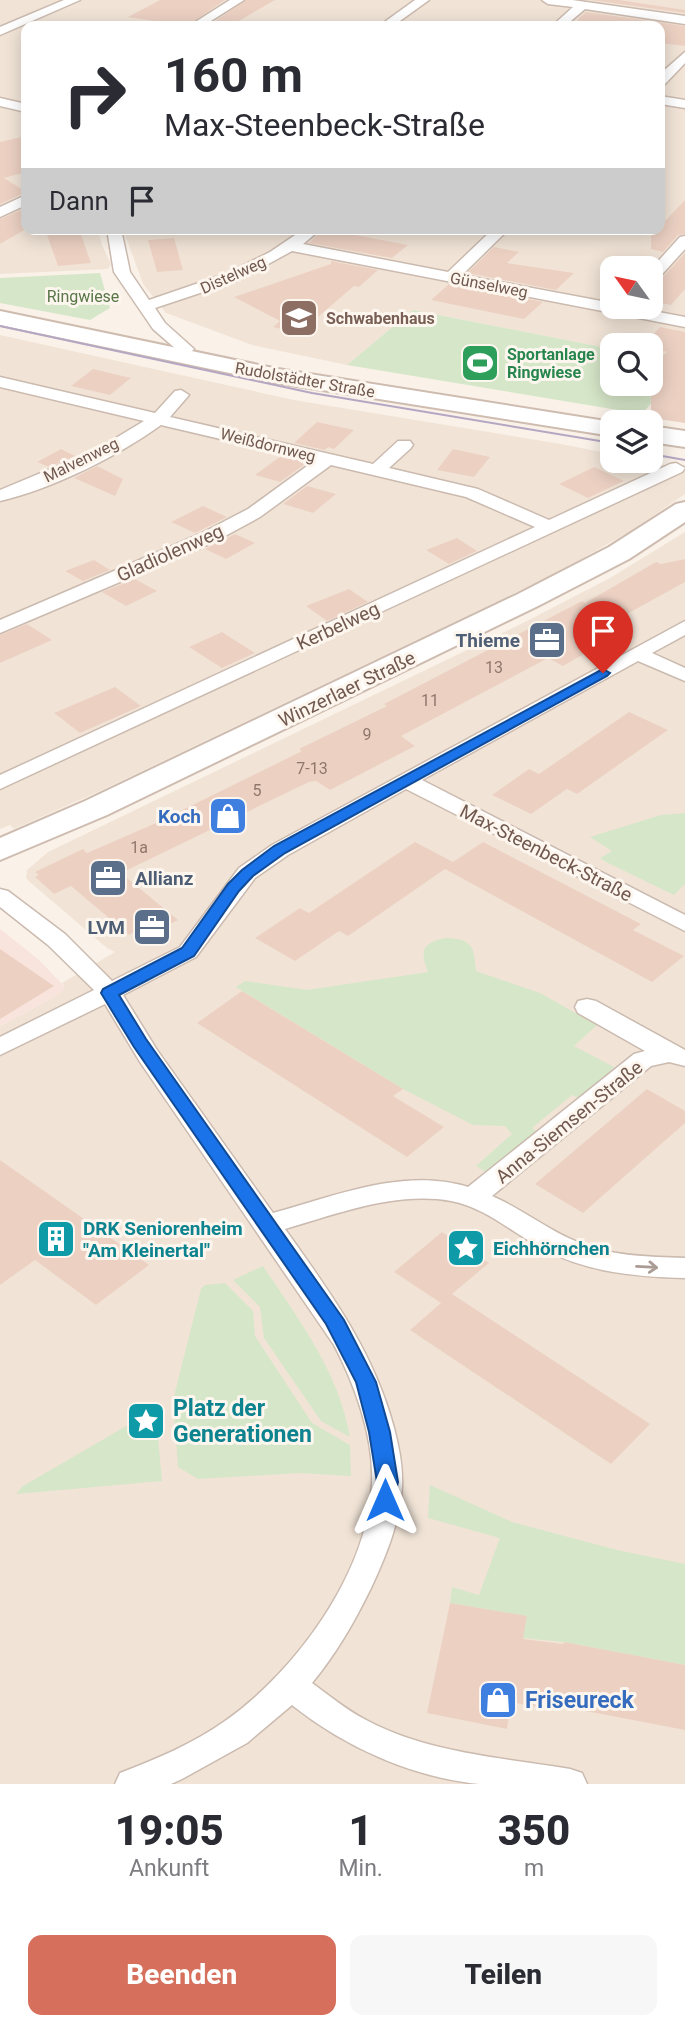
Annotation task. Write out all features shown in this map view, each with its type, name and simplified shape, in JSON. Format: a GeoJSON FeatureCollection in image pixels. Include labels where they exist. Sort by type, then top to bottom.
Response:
{"type":"FeatureCollection","features":[{"type":"Feature","properties":{"kind":"main road","name":"Rudolstädter Straße"},"geometry":{"type":"LineString","coordinates":[[0,318],[177,357],[426,401],[600,427]]}},
{"type":"Feature","properties":{"kind":"main road"},"geometry":{"type":"LineString","coordinates":[[663,436],[685,439]]}},
{"type":"Feature","properties":{"kind":"main road","name":"Winzerlaer Straße"},"geometry":{"type":"LineString","coordinates":[[0,850],[120,797],[528,600],[603,562],[685,510]]}},
{"type":"Feature","properties":{"kind":"street"},"geometry":{"type":"LineString","coordinates":[[23,21],[74,0]]}},
{"type":"Feature","properties":{"kind":"street"},"geometry":{"type":"LineString","coordinates":[[203,21],[238,0]]}},
{"type":"Feature","properties":{"kind":"street"},"geometry":{"type":"LineString","coordinates":[[392,21],[423,0]]}},
{"type":"Feature","properties":{"kind":"street"},"geometry":{"type":"LineString","coordinates":[[548,0],[685,20]]}},
{"type":"Feature","properties":{"kind":"street"},"geometry":{"type":"LineString","coordinates":[[564,21],[583,5]]}},
{"type":"Feature","properties":{"kind":"street"},"geometry":{"type":"LineString","coordinates":[[12,13],[37,15]]}},
{"type":"Feature","properties":{"kind":"street"},"geometry":{"type":"LineString","coordinates":[[0,31],[21,22]]}},
{"type":"Feature","properties":{"kind":"street"},"geometry":{"type":"LineString","coordinates":[[665,76],[685,56]]}},
{"type":"Feature","properties":{"kind":"street"},"geometry":{"type":"LineString","coordinates":[[665,101],[685,104]]}},
{"type":"Feature","properties":{"kind":"street"},"geometry":{"type":"LineString","coordinates":[[0,102],[21,107]]}},
{"type":"Feature","properties":{"kind":"street"},"geometry":{"type":"LineString","coordinates":[[0,213],[21,202]]}},
{"type":"Feature","properties":{"kind":"street"},"geometry":{"type":"LineString","coordinates":[[115,235],[122,272],[159,326],[186,349],[177,357]]}},
{"type":"Feature","properties":{"kind":"street","name":"Distelweg"},"geometry":{"type":"LineString","coordinates":[[145,306],[238,276],[293,247],[307,235]]}},
{"type":"Feature","properties":{"kind":"street"},"geometry":{"type":"LineString","coordinates":[[450,278],[496,235]]}},
{"type":"Feature","properties":{"kind":"street"},"geometry":{"type":"LineString","coordinates":[[663,265],[685,240]]}},
{"type":"Feature","properties":{"kind":"street","name":"Günselweg"},"geometry":{"type":"LineString","coordinates":[[293,247],[600,304]]}},
{"type":"Feature","properties":{"kind":"street","name":"Günselweg"},"geometry":{"type":"LineString","coordinates":[[663,317],[685,322]]}},
{"type":"Feature","properties":{"kind":"street","name":"Weißdornweg"},"geometry":{"type":"LineString","coordinates":[[0,382],[472,493],[549,527]]}},
{"type":"Feature","properties":{"kind":"street"},"geometry":{"type":"LineString","coordinates":[[159,418],[181,395]]}},
{"type":"Feature","properties":{"kind":"street","name":"Malvenweg"},"geometry":{"type":"LineString","coordinates":[[0,496],[63,472],[159,418]]}},
{"type":"Feature","properties":{"kind":"street"},"geometry":{"type":"LineString","coordinates":[[377,470],[404,445]]}},
{"type":"Feature","properties":{"kind":"street","name":"Gladiolenweg"},"geometry":{"type":"LineString","coordinates":[[0,626],[206,538],[254,513],[328,459]]}},
{"type":"Feature","properties":{"kind":"street","name":"Kerbelweg"},"geometry":{"type":"LineString","coordinates":[[0,783],[677,468]]}},
{"type":"Feature","properties":{"kind":"street"},"geometry":{"type":"LineString","coordinates":[[0,1046],[188,952],[233,888],[265,860],[298,839],[685,627]]}},
{"type":"Feature","properties":{"kind":"street"},"geometry":{"type":"LineString","coordinates":[[638,654],[685,675]]}},
{"type":"Feature","properties":{"kind":"street","name":"Max-Steenbeck-Straße"},"geometry":{"type":"LineString","coordinates":[[407,781],[685,924]]}},
{"type":"Feature","properties":{"kind":"street"},"geometry":{"type":"LineString","coordinates":[[0,897],[33,919],[85,966],[109,993],[140,1043],[334,1320],[366,1382],[380,1432],[388,1482],[382,1518],[369,1560],[333,1631],[292,1686],[256,1718],[217,1746],[165,1772],[132,1784]]}},
{"type":"Feature","properties":{"kind":"street","name":"Anna-Siemsen-Straße"},"geometry":{"type":"LineString","coordinates":[[587,1007],[677,1056]]}},
{"type":"Feature","properties":{"kind":"street","name":"Anna-Siemsen-Straße"},"geometry":{"type":"LineString","coordinates":[[472,1198],[643,1060],[677,1056]]}},
{"type":"Feature","properties":{"kind":"street","name":"Anna-Siemsen-Straße"},"geometry":{"type":"LineString","coordinates":[[267,1224],[400,1191],[441,1190],[472,1198],[563,1247],[592,1259],[621,1266],[685,1268]]}},
{"type":"Feature","properties":{"kind":"street"},"geometry":{"type":"LineString","coordinates":[[292,1686],[327,1713],[364,1736],[399,1750],[433,1760],[569,1784]]}},
{"type":"Feature","properties":{"kind":"shaded area"},"geometry":{"type":"Polygon","coordinates":[[[0,0],[685,0],[685,376],[663,367],[663,333],[600,333],[600,347],[413,310],[347,365],[252,345],[166,313],[143,284],[125,235],[665,235],[665,21],[21,21],[21,104],[0,98],[0,0]]]}},
{"type":"Feature","properties":{"kind":"shaded area"},"geometry":{"type":"Polygon","coordinates":[[[0,105],[21,111],[21,235],[100,235],[111,264],[108,269],[0,274],[0,105]]]}},
{"type":"Feature","properties":{"kind":"shaded area"},"geometry":{"type":"Polygon","coordinates":[[[0,335],[294,400],[600,452],[600,473],[663,473],[663,465],[685,470],[685,494],[634,529],[557,573],[100,791],[14,829],[10,825],[0,829],[0,335]]]}},
{"type":"Feature","properties":{"kind":"shaded area"},"geometry":{"type":"Polygon","coordinates":[[[685,532],[685,1784],[0,1784],[0,1026],[54,997],[64,986],[62,983],[115,952],[31,883],[26,878],[27,870],[48,852],[525,622],[610,578],[685,532]]]}},
{"type":"Feature","properties":{"kind":"shaded area"},"geometry":{"type":"Polygon","coordinates":[[[0,929],[38,959],[64,986],[63,991],[54,997],[0,1026],[0,929]]]}},
{"type":"Feature","properties":{"kind":"green space","name":"Ringwiese"},"geometry":{"type":"Polygon","coordinates":[[[100,273],[110,308],[90,320],[0,303],[0,278],[100,273]]]}},
{"type":"Feature","properties":{"kind":"green space","name":"Sportanlage Ringwiese"},"geometry":{"type":"Polygon","coordinates":[[[413,310],[600,347],[600,396],[657,396],[645,410],[618,410],[347,365],[413,310]]]}},
{"type":"Feature","properties":{"kind":"green space","name":"Sportanlage Ringwiese"},"geometry":{"type":"Polygon","coordinates":[[[663,367],[677,373],[663,389],[663,367]]]}},
{"type":"Feature","properties":{"kind":"green space"},"geometry":{"type":"Polygon","coordinates":[[[685,813],[685,884],[674,895],[600,858],[612,851],[590,837],[661,815],[685,813]]]}},
{"type":"Feature","properties":{"kind":"green space"},"geometry":{"type":"Polygon","coordinates":[[[446,938],[462,940],[470,946],[476,971],[540,993],[597,1025],[574,1046],[614,1067],[581,1099],[572,1095],[532,1128],[540,1134],[491,1175],[476,1166],[512,1134],[505,1126],[473,1125],[403,1089],[236,987],[245,981],[307,990],[428,972],[424,959],[427,945],[446,938]]]}},
{"type":"Feature","properties":{"kind":"green space"},"geometry":{"type":"Polygon","coordinates":[[[263,1266],[316,1347],[337,1390],[350,1437],[321,1421],[264,1338],[260,1307],[233,1280],[263,1266]]]}},
{"type":"Feature","properties":{"kind":"green space"},"geometry":{"type":"Polygon","coordinates":[[[225,1283],[253,1311],[255,1336],[312,1423],[350,1445],[351,1476],[299,1473],[198,1479],[178,1467],[173,1400],[201,1289],[205,1285],[225,1283]]]}},
{"type":"Feature","properties":{"kind":"green space"},"geometry":{"type":"Polygon","coordinates":[[[140,1418],[157,1427],[162,1481],[16,1494],[23,1486],[140,1418]]]}},
{"type":"Feature","properties":{"kind":"green space"},"geometry":{"type":"Polygon","coordinates":[[[430,1485],[512,1522],[617,1550],[685,1564],[685,1665],[564,1642],[523,1638],[526,1616],[450,1603],[452,1587],[479,1595],[500,1538],[428,1518],[430,1485]]]}},
{"type":"Feature","properties":{"kind":"building"},"geometry":{"type":"Polygon","coordinates":[[[160,0],[225,0],[194,21],[154,21],[128,17],[160,0]]]}},
{"type":"Feature","properties":{"kind":"building"},"geometry":{"type":"Polygon","coordinates":[[[246,0],[275,0],[239,21],[215,21],[246,0]]]}},
{"type":"Feature","properties":{"kind":"building"},"geometry":{"type":"Polygon","coordinates":[[[591,0],[619,0],[685,10],[685,13],[591,0]]]}},
{"type":"Feature","properties":{"kind":"building"},"geometry":{"type":"Polygon","coordinates":[[[586,12],[650,21],[578,21],[586,12]]]}},
{"type":"Feature","properties":{"kind":"building"},"geometry":{"type":"Polygon","coordinates":[[[665,23],[685,26],[685,46],[665,44],[665,23]]]}},
{"type":"Feature","properties":{"kind":"building"},"geometry":{"type":"Polygon","coordinates":[[[21,137],[21,173],[4,178],[21,189],[21,194],[0,204],[0,142],[21,137]]]}},
{"type":"Feature","properties":{"kind":"building"},"geometry":{"type":"Polygon","coordinates":[[[685,200],[685,234],[678,235],[663,252],[651,249],[652,235],[665,235],[665,221],[685,200]]]}},
{"type":"Feature","properties":{"kind":"building"},"geometry":{"type":"Polygon","coordinates":[[[21,210],[21,232],[0,244],[0,219],[21,210]]]}},
{"type":"Feature","properties":{"kind":"building"},"geometry":{"type":"Polygon","coordinates":[[[47,235],[81,235],[91,263],[58,266],[47,235]]]}},
{"type":"Feature","properties":{"kind":"building"},"geometry":{"type":"Polygon","coordinates":[[[318,235],[355,235],[408,245],[392,258],[309,243],[318,235]]]}},
{"type":"Feature","properties":{"kind":"building"},"geometry":{"type":"Polygon","coordinates":[[[174,238],[183,270],[157,272],[148,240],[174,238]]]}},
{"type":"Feature","properties":{"kind":"building"},"geometry":{"type":"Polygon","coordinates":[[[494,247],[519,252],[507,263],[574,273],[556,290],[467,273],[494,247]]]}},
{"type":"Feature","properties":{"kind":"building"},"geometry":{"type":"Polygon","coordinates":[[[685,253],[685,289],[671,305],[663,303],[663,277],[685,253]]]}},
{"type":"Feature","properties":{"kind":"building"},"geometry":{"type":"Polygon","coordinates":[[[331,261],[378,270],[359,287],[354,286],[299,333],[273,327],[280,321],[234,297],[331,264],[331,261]]]}},
{"type":"Feature","properties":{"kind":"building"},"geometry":{"type":"Polygon","coordinates":[[[449,284],[543,302],[524,319],[431,300],[449,284]]]}},
{"type":"Feature","properties":{"kind":"building"},"geometry":{"type":"Polygon","coordinates":[[[660,327],[685,332],[685,423],[663,420],[663,410],[651,410],[651,396],[663,396],[663,356],[667,352],[663,351],[663,333],[655,333],[660,327]]]}},
{"type":"Feature","properties":{"kind":"building"},"geometry":{"type":"Polygon","coordinates":[[[93,369],[131,378],[110,395],[71,386],[93,369]]]}},
{"type":"Feature","properties":{"kind":"building"},"geometry":{"type":"Polygon","coordinates":[[[317,422],[354,430],[334,449],[328,447],[325,450],[294,443],[317,422]]]}},
{"type":"Feature","properties":{"kind":"building"},"geometry":{"type":"Polygon","coordinates":[[[61,449],[75,456],[49,467],[37,462],[61,449]]]}},
{"type":"Feature","properties":{"kind":"building"},"geometry":{"type":"Polygon","coordinates":[[[453,449],[490,457],[474,477],[437,470],[453,449]]]}},
{"type":"Feature","properties":{"kind":"building"},"geometry":{"type":"Polygon","coordinates":[[[281,456],[308,462],[280,482],[255,475],[281,456]]]}},
{"type":"Feature","properties":{"kind":"building"},"geometry":{"type":"Polygon","coordinates":[[[97,466],[123,479],[115,496],[74,478],[97,466]]]}},
{"type":"Feature","properties":{"kind":"building"},"geometry":{"type":"Polygon","coordinates":[[[594,467],[600,470],[600,473],[607,473],[624,481],[588,498],[559,484],[594,467]]]}},
{"type":"Feature","properties":{"kind":"building"},"geometry":{"type":"Polygon","coordinates":[[[307,486],[336,494],[313,513],[283,504],[307,486]]]}},
{"type":"Feature","properties":{"kind":"building"},"geometry":{"type":"Polygon","coordinates":[[[203,506],[227,517],[195,533],[171,522],[203,506]]]}},
{"type":"Feature","properties":{"kind":"building"},"geometry":{"type":"Polygon","coordinates":[[[235,534],[255,543],[226,559],[205,549],[235,534]]]}},
{"type":"Feature","properties":{"kind":"building"},"geometry":{"type":"Polygon","coordinates":[[[457,538],[477,551],[449,564],[426,550],[457,538]]]}},
{"type":"Feature","properties":{"kind":"building"},"geometry":{"type":"Polygon","coordinates":[[[685,559],[685,582],[618,619],[632,626],[563,666],[548,658],[401,736],[415,746],[330,790],[316,781],[309,782],[121,873],[178,920],[141,938],[134,932],[129,935],[71,886],[54,894],[35,877],[39,875],[35,872],[83,849],[87,853],[156,823],[302,751],[299,749],[387,706],[384,704],[582,601],[585,603],[656,562],[661,564],[685,559]]]}},
{"type":"Feature","properties":{"kind":"building"},"geometry":{"type":"Polygon","coordinates":[[[94,560],[110,570],[83,581],[65,571],[94,560]]]}},
{"type":"Feature","properties":{"kind":"building"},"geometry":{"type":"Polygon","coordinates":[[[135,579],[157,591],[126,606],[102,592],[135,579]]]}},
{"type":"Feature","properties":{"kind":"building"},"geometry":{"type":"Polygon","coordinates":[[[349,589],[368,602],[327,621],[306,606],[349,589]]]}},
{"type":"Feature","properties":{"kind":"building"},"geometry":{"type":"Polygon","coordinates":[[[27,624],[52,640],[0,663],[0,635],[27,624]]]}},
{"type":"Feature","properties":{"kind":"building"},"geometry":{"type":"Polygon","coordinates":[[[222,632],[255,653],[222,668],[189,647],[222,632]]]}},
{"type":"Feature","properties":{"kind":"building"},"geometry":{"type":"Polygon","coordinates":[[[115,687],[141,706],[80,733],[54,713],[115,687]]]}},
{"type":"Feature","properties":{"kind":"building"},"geometry":{"type":"Polygon","coordinates":[[[629,712],[668,730],[577,794],[567,789],[531,814],[492,795],[529,769],[539,774],[629,712]]]}},
{"type":"Feature","properties":{"kind":"building"},"geometry":{"type":"Polygon","coordinates":[[[415,842],[453,862],[483,842],[641,924],[633,930],[684,956],[652,982],[445,869],[348,936],[339,931],[295,961],[255,938],[300,908],[309,913],[415,842]]]}},
{"type":"Feature","properties":{"kind":"building"},"geometry":{"type":"Polygon","coordinates":[[[0,949],[54,986],[0,1019],[0,949]]]}},
{"type":"Feature","properties":{"kind":"building"},"geometry":{"type":"Polygon","coordinates":[[[242,991],[403,1089],[393,1096],[444,1127],[407,1157],[197,1023],[242,991]]]}},
{"type":"Feature","properties":{"kind":"building"},"geometry":{"type":"Polygon","coordinates":[[[647,1089],[685,1111],[685,1123],[583,1213],[535,1184],[647,1089]]]}},
{"type":"Feature","properties":{"kind":"building","name":"DRK Seniorenheim \"Am Kleinertal\""},"geometry":{"type":"Polygon","coordinates":[[[0,1160],[149,1265],[96,1305],[35,1260],[0,1285],[0,1160]]]}},
{"type":"Feature","properties":{"kind":"building"},"geometry":{"type":"Polygon","coordinates":[[[442,1232],[489,1263],[452,1294],[650,1424],[611,1464],[410,1330],[441,1303],[394,1272],[442,1232]]]}},
{"type":"Feature","properties":{"kind":"building"},"geometry":{"type":"Polygon","coordinates":[[[450,1603],[527,1616],[523,1639],[564,1642],[685,1665],[685,1730],[554,1705],[553,1710],[511,1702],[507,1729],[427,1713],[450,1603]]]}},
{"type":"Feature","properties":{"kind":"tram line"},"geometry":{"type":"LineString","coordinates":[[0,326],[312,393],[600,441]]}},
{"type":"Feature","properties":{"kind":"tram line"},"geometry":{"type":"LineString","coordinates":[[663,456],[685,460]]}},
{"type":"Feature","properties":{"kind":"place","name":"Schwabenhaus"},"geometry":{"type":"Point","coordinates":[299,318]}},
{"type":"Feature","properties":{"kind":"place","name":"Sportanlage Ringwiese"},"geometry":{"type":"Point","coordinates":[480,363]}},
{"type":"Feature","properties":{"kind":"place","name":"Thieme"},"geometry":{"type":"Point","coordinates":[547,640]}},
{"type":"Feature","properties":{"kind":"place","name":"Koch"},"geometry":{"type":"Point","coordinates":[228,816]}},
{"type":"Feature","properties":{"kind":"place","name":"Allianz"},"geometry":{"type":"Point","coordinates":[108,878]}},
{"type":"Feature","properties":{"kind":"place","name":"LVM"},"geometry":{"type":"Point","coordinates":[152,927]}},
{"type":"Feature","properties":{"kind":"place","name":"DRK Seniorenheim \"Am Kleinertal\""},"geometry":{"type":"Point","coordinates":[56,1239]}},
{"type":"Feature","properties":{"kind":"place","name":"Eichhörnchen"},"geometry":{"type":"Point","coordinates":[466,1248]}},
{"type":"Feature","properties":{"kind":"place","name":"Platz der Generationen"},"geometry":{"type":"Point","coordinates":[146,1421]}},
{"type":"Feature","properties":{"kind":"place","name":"Friseureck"},"geometry":{"type":"Point","coordinates":[498,1700]}},
{"type":"Feature","properties":{"kind":"route"},"geometry":{"type":"LineString","coordinates":[[385,1500],[388,1482],[380,1432],[366,1382],[334,1320],[140,1043],[109,993],[188,952],[233,888],[247,873],[279,850],[603,673]]}}]}
